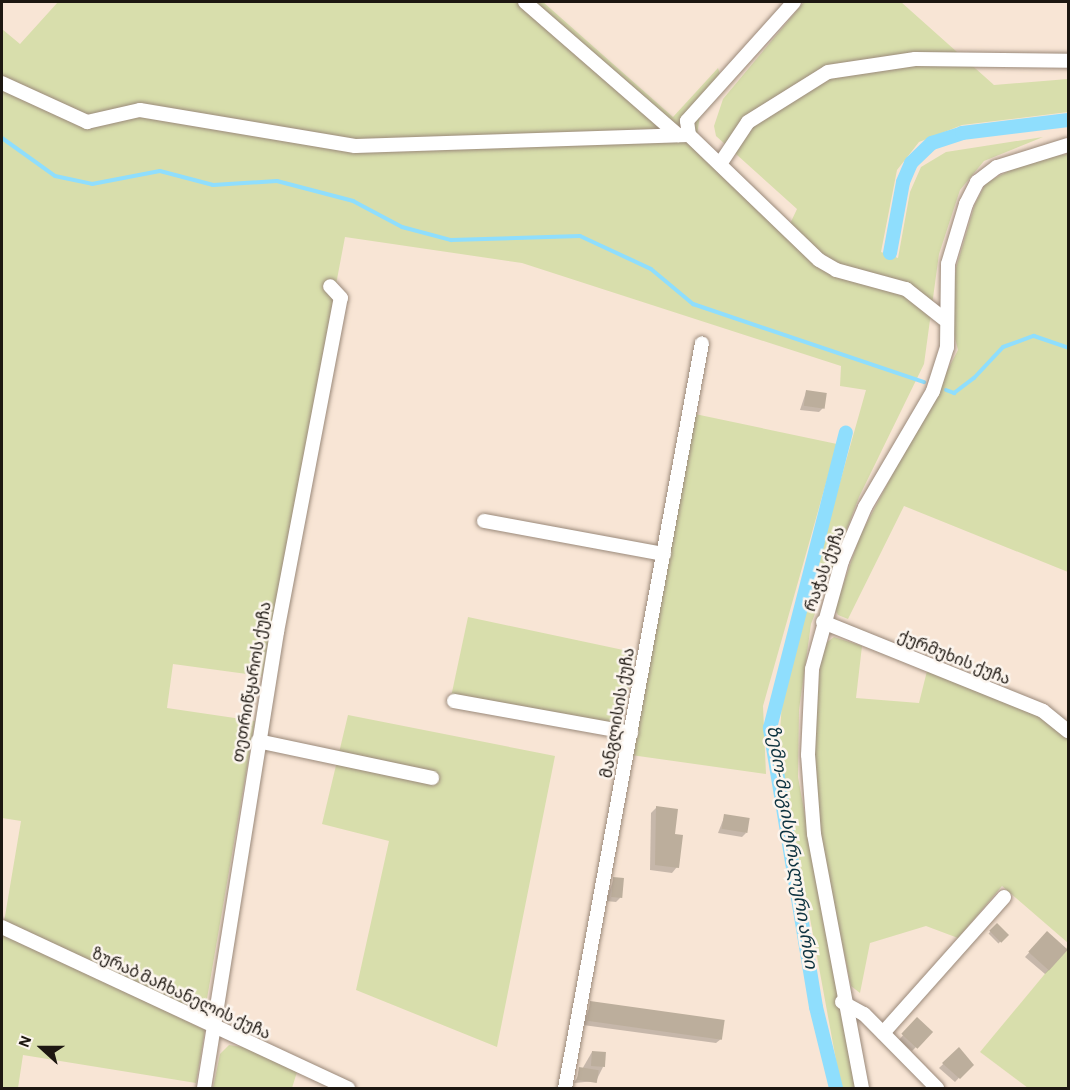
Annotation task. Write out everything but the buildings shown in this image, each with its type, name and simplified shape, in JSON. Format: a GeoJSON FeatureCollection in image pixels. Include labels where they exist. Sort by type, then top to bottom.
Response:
{"type":"FeatureCollection","features":[{"type":"Feature","properties":{"kind":"street"},"geometry":{"type":"LineString","coordinates":[[525,2],[720,165],[819,260],[836,270],[906,289],[944,319]]}},
{"type":"Feature","properties":{"kind":"street"},"geometry":{"type":"LineString","coordinates":[[684,135],[687,121],[794,2]]}},
{"type":"Feature","properties":{"kind":"street"},"geometry":{"type":"LineString","coordinates":[[720,165],[748,122],[828,72],[915,59],[1068,61]]}},
{"type":"Feature","properties":{"kind":"street"},"geometry":{"type":"LineString","coordinates":[[2,83],[87,122],[140,110],[355,146],[684,135]]}},
{"type":"Feature","properties":{"kind":"street","name":"რაჭას ქუჩა"},"geometry":{"type":"LineString","coordinates":[[862,1089],[842,1002],[814,834],[808,755],[812,669],[823,622],[865,507],[933,391],[948,347],[944,319],[948,264],[977,182],[997,167],[1068,145]]}},
{"type":"Feature","properties":{"kind":"street","name":"თეთრიწყაროს ქუჩა"},"geometry":{"type":"LineString","coordinates":[[204,1089],[210,1029],[258,741],[341,298],[330,286]]}},
{"type":"Feature","properties":{"kind":"street","name":"მანგლისის ქუჩა"},"geometry":{"type":"LineString","coordinates":[[565,1089],[702,343]]}},
{"type":"Feature","properties":{"kind":"street"},"geometry":{"type":"LineString","coordinates":[[484,521],[664,554]]}},
{"type":"Feature","properties":{"kind":"street","name":"ქურმუხის ქუჩა"},"geometry":{"type":"LineString","coordinates":[[823,622],[1043,711],[1068,731]]}},
{"type":"Feature","properties":{"kind":"street"},"geometry":{"type":"LineString","coordinates":[[454,701],[631,733]]}},
{"type":"Feature","properties":{"kind":"street"},"geometry":{"type":"LineString","coordinates":[[258,741],[432,778]]}},
{"type":"Feature","properties":{"kind":"street"},"geometry":{"type":"LineString","coordinates":[[883,1033],[1004,897]]}},
{"type":"Feature","properties":{"kind":"street","name":"ზურაბ მაჩხანელის ქუჩა"},"geometry":{"type":"LineString","coordinates":[[2,927],[210,1029],[348,1089]]}},
{"type":"Feature","properties":{"kind":"street"},"geometry":{"type":"LineString","coordinates":[[842,1002],[883,1033],[937,1089]]}},
{"type":"Feature","properties":{"kind":"green space"},"geometry":{"type":"Polygon","coordinates":[[[58,2],[543,2],[673,117],[718,68],[721,77],[701,108],[695,149],[788,228],[797,209],[716,136],[714,126],[723,99],[804,2],[901,2],[994,85],[1068,79],[1068,112],[962,125],[919,142],[897,170],[881,252],[898,258],[910,192],[921,167],[946,152],[1043,137],[984,161],[960,190],[939,254],[924,364],[859,497],[811,624],[799,710],[798,777],[855,1088],[842,1088],[840,1082],[779,749],[783,684],[866,390],[840,386],[841,366],[522,263],[345,237],[262,676],[173,664],[167,708],[255,721],[204,1016],[4,922],[21,821],[2,818],[2,29],[20,44],[58,2]]]}},
{"type":"Feature","properties":{"kind":"green space"},"geometry":{"type":"Polygon","coordinates":[[[1068,154],[1068,572],[904,506],[848,619],[838,615],[835,609],[860,536],[958,350],[950,318],[956,268],[975,204],[986,183],[1029,160],[1068,154]]]}},
{"type":"Feature","properties":{"kind":"green space"},"geometry":{"type":"Polygon","coordinates":[[[695,414],[837,444],[763,706],[766,774],[631,755],[695,414]]]}},
{"type":"Feature","properties":{"kind":"green space"},"geometry":{"type":"Polygon","coordinates":[[[468,617],[636,653],[619,732],[451,696],[468,617]]]}},
{"type":"Feature","properties":{"kind":"green space"},"geometry":{"type":"Polygon","coordinates":[[[834,637],[862,646],[856,698],[919,703],[927,671],[1047,719],[1068,739],[1068,943],[1002,886],[958,938],[926,926],[870,943],[860,993],[851,986],[820,839],[814,748],[820,665],[826,643],[834,637]]]}},
{"type":"Feature","properties":{"kind":"green space"},"geometry":{"type":"Polygon","coordinates":[[[348,715],[555,756],[497,1047],[356,990],[389,841],[322,824],[348,715]]]}},
{"type":"Feature","properties":{"kind":"green space"},"geometry":{"type":"Polygon","coordinates":[[[2,932],[205,1030],[196,1083],[23,1055],[18,1088],[2,1088],[2,932]]]}},
{"type":"Feature","properties":{"kind":"green space"},"geometry":{"type":"Polygon","coordinates":[[[1068,946],[1068,1088],[1028,1088],[980,1052],[1068,946]]]}},
{"type":"Feature","properties":{"kind":"green space"},"geometry":{"type":"Polygon","coordinates":[[[229,1045],[249,1048],[297,1072],[292,1088],[213,1088],[220,1054],[229,1045]]]}},
{"type":"Feature","properties":{"kind":"waterway","name":"ზემო-მაგისტრალური არხი"},"geometry":{"type":"LineString","coordinates":[[890,253],[903,182],[911,163],[932,143],[962,133],[1068,120]]}},
{"type":"Feature","properties":{"kind":"waterway"},"geometry":{"type":"LineString","coordinates":[[2,138],[55,176],[92,184],[160,171],[213,185],[277,181],[353,201],[402,227],[451,240],[580,236],[651,269],[693,304],[924,382]]}},
{"type":"Feature","properties":{"kind":"waterway"},"geometry":{"type":"LineString","coordinates":[[946,390],[954,393],[974,378],[1003,347],[1034,336],[1068,348]]}},
{"type":"Feature","properties":{"kind":"waterway","name":"ზემო-მაგისტრალური არხი"},"geometry":{"type":"LineString","coordinates":[[836,1088],[816,1007],[770,728],[846,433]]}}]}
